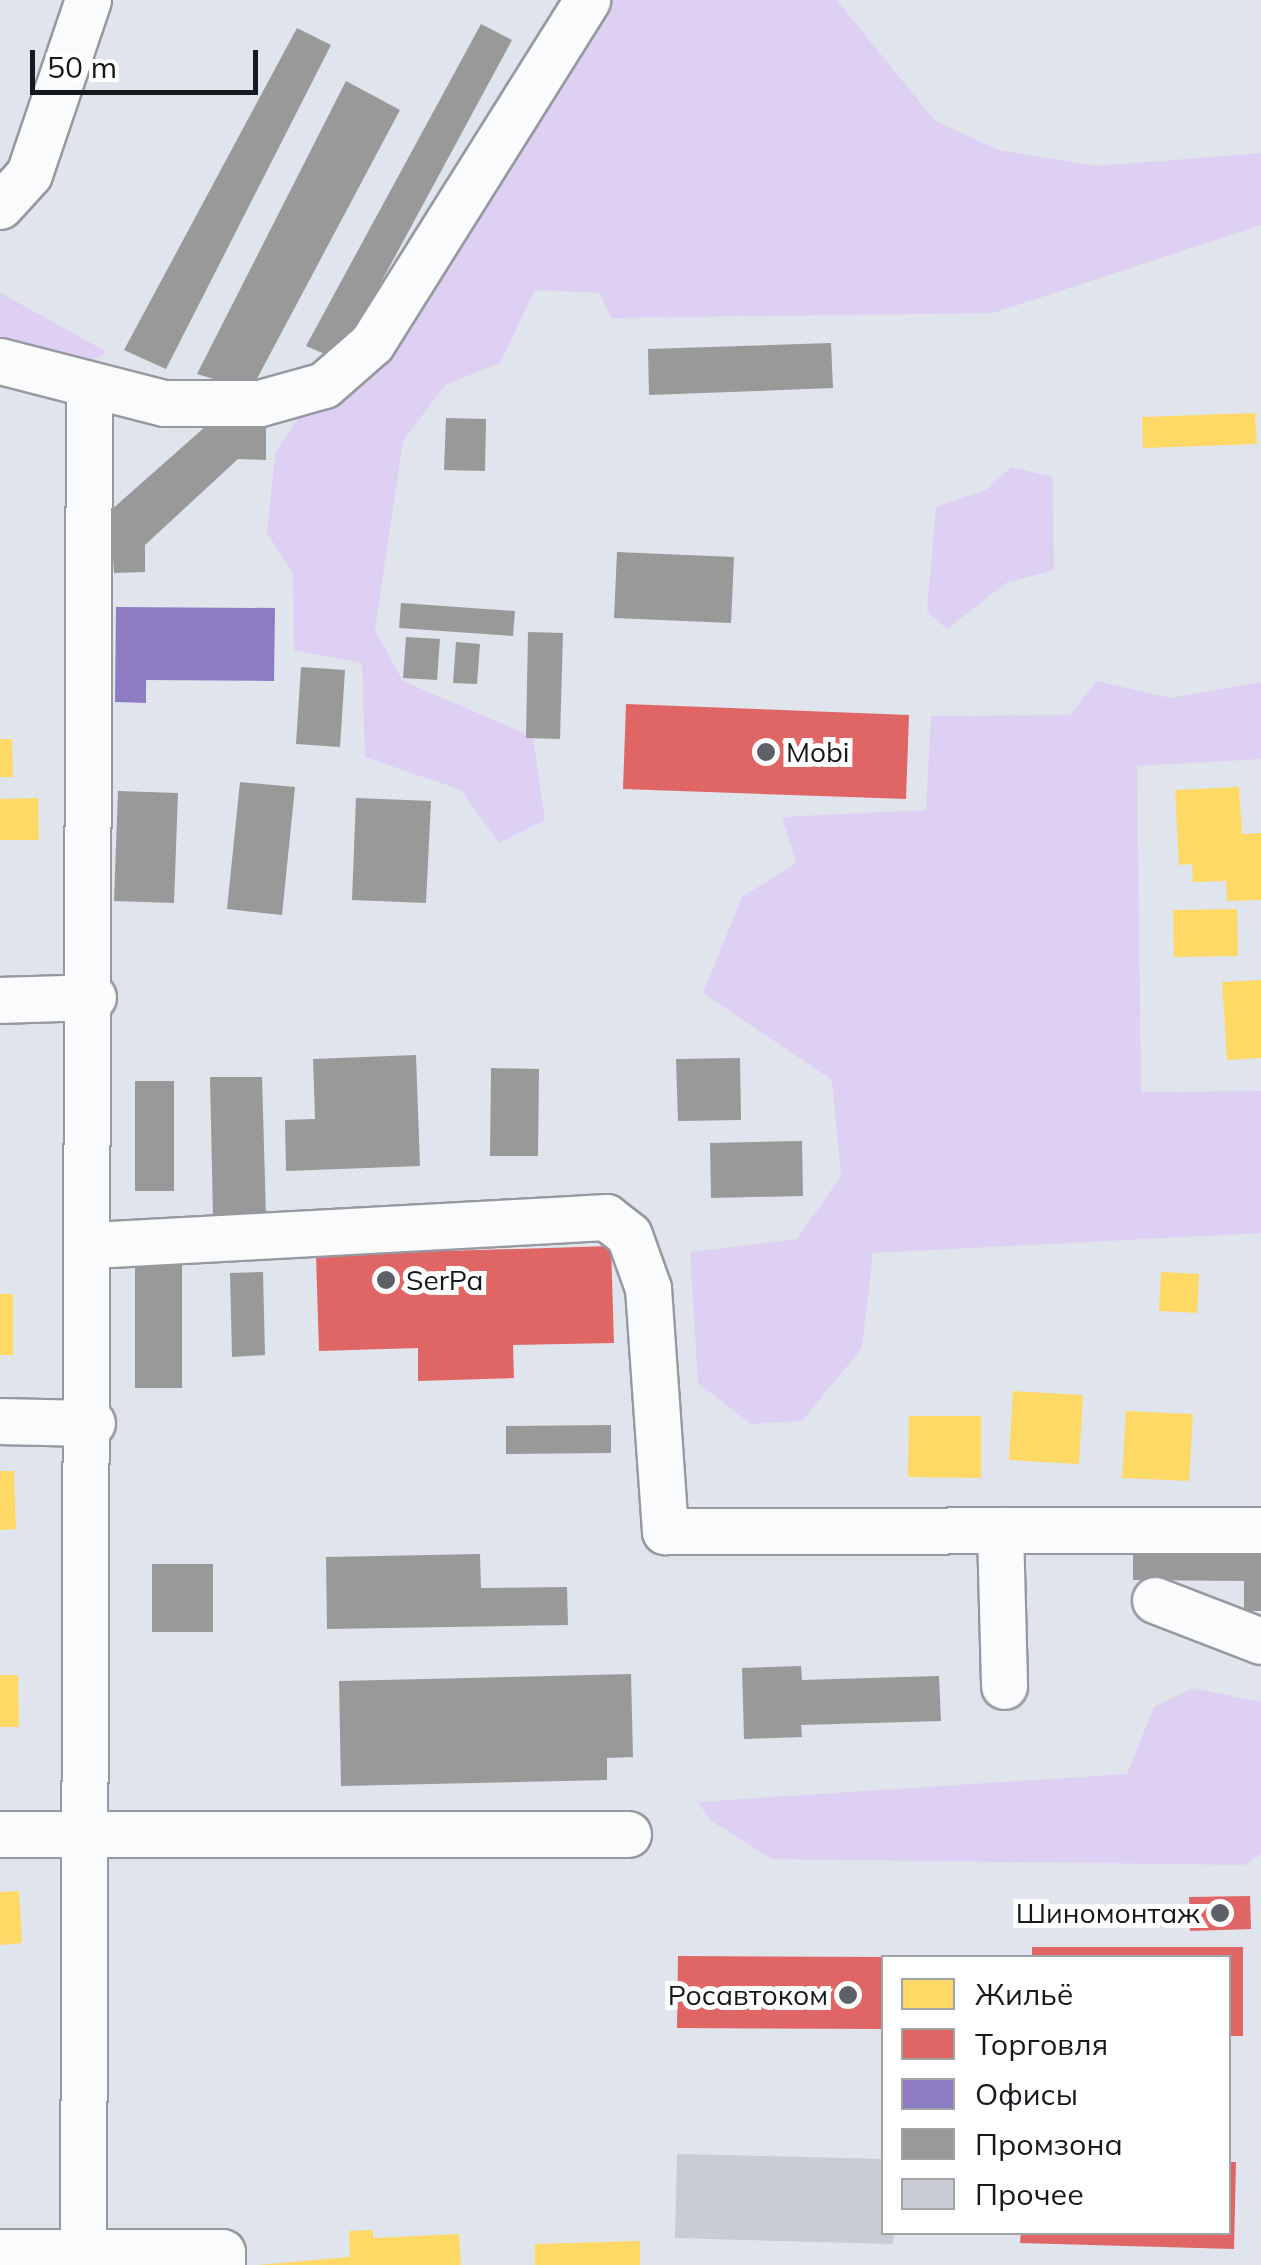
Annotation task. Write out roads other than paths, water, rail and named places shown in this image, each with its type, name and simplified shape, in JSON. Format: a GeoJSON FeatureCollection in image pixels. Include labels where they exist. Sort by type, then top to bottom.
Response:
{"type":"FeatureCollection","features":[{"type":"Feature","properties":{"kind":"street"},"geometry":{"type":"LineString","coordinates":[[0,206],[29,174],[88,0]]}},
{"type":"Feature","properties":{"kind":"street"},"geometry":{"type":"LineString","coordinates":[[3,370],[164,404],[260,404],[350,368],[586,0]]}},
{"type":"Feature","properties":{"kind":"street"},"geometry":{"type":"LineString","coordinates":[[84,2258],[83,1835],[92,1423],[89,390]]}},
{"type":"Feature","properties":{"kind":"street"},"geometry":{"type":"LineString","coordinates":[[0,1000],[92,998]]}},
{"type":"Feature","properties":{"kind":"street"},"geometry":{"type":"LineString","coordinates":[[92,1245],[576,1212],[606,1217],[643,1260],[660,1377],[664,1530],[1261,1530]]}},
{"type":"Feature","properties":{"kind":"street"},"geometry":{"type":"LineString","coordinates":[[0,1421],[92,1423]]}},
{"type":"Feature","properties":{"kind":"street"},"geometry":{"type":"LineString","coordinates":[[1000,1530],[1004,1686]]}},
{"type":"Feature","properties":{"kind":"street"},"geometry":{"type":"LineString","coordinates":[[1154,1600],[1261,1641]]}},
{"type":"Feature","properties":{"kind":"street"},"geometry":{"type":"LineString","coordinates":[[0,1834],[628,1834]]}},
{"type":"Feature","properties":{"kind":"street"},"geometry":{"type":"LineString","coordinates":[[0,2252],[84,2258],[222,2252],[222,2265]]}},
{"type":"Feature","properties":{"kind":"place","name":"Mobi"},"geometry":{"type":"Point","coordinates":[766,752]}},
{"type":"Feature","properties":{"kind":"place","name":"SerPa"},"geometry":{"type":"Point","coordinates":[386,1280]}},
{"type":"Feature","properties":{"kind":"place","name":"Шиномонтаж"},"geometry":{"type":"Point","coordinates":[1220,1913]}},
{"type":"Feature","properties":{"kind":"place","name":"Росавтоком"},"geometry":{"type":"Point","coordinates":[848,1995]}}]}
